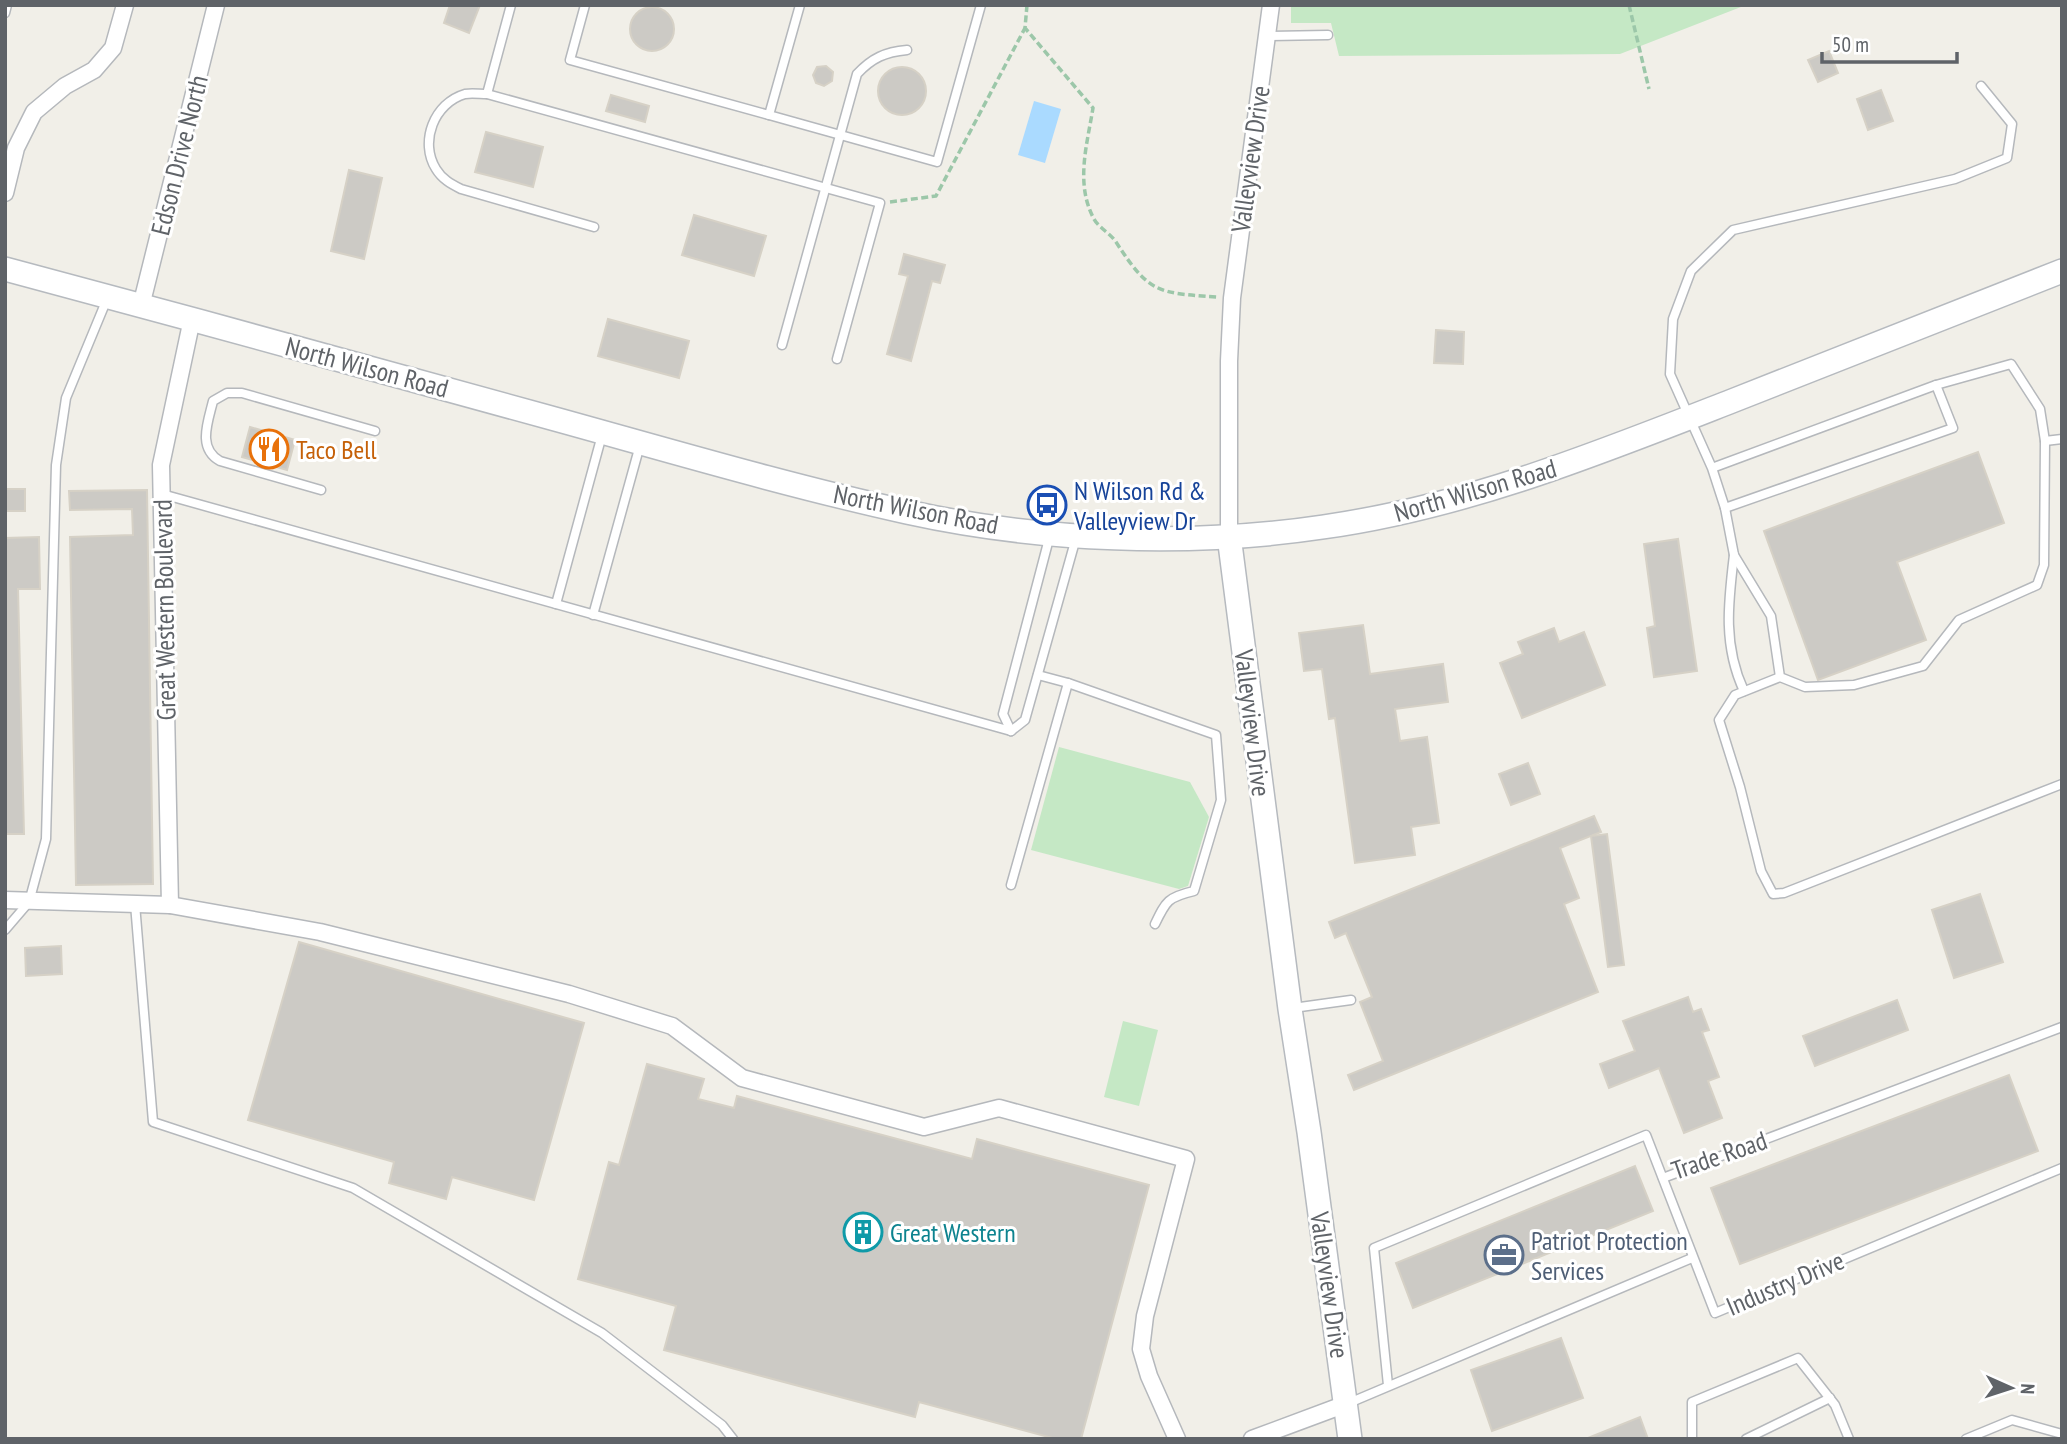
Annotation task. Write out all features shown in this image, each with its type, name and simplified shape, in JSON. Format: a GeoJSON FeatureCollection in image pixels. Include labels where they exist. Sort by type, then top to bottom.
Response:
{"type":"FeatureCollection","features":[{"type":"Feature","properties":{"kind":"main road","name":"North Wilson Road"},"geometry":{"type":"LineString","coordinates":[[5,269],[640,443],[909,513],[1051,532],[1136,537],[1229,536],[1321,528],[1440,504],[1517,482],[1689,418],[2062,271]]}},
{"type":"Feature","properties":{"kind":"main road","name":"Valleyview Drive"},"geometry":{"type":"LineString","coordinates":[[1229,536],[1290,1009],[1350,1439]]}},
{"type":"Feature","properties":{"kind":"street"},"geometry":{"type":"LineString","coordinates":[[5,193],[16,148],[34,112],[65,86],[94,70],[113,48],[125,5]]}},
{"type":"Feature","properties":{"kind":"street","name":"Edson Drive North"},"geometry":{"type":"LineString","coordinates":[[141,306],[216,5]]}},
{"type":"Feature","properties":{"kind":"street","name":"Valleyview Drive"},"geometry":{"type":"LineString","coordinates":[[1229,536],[1229,360],[1232,298],[1271,5]]}},
{"type":"Feature","properties":{"kind":"street","name":"Great Western Boulevard"},"geometry":{"type":"LineString","coordinates":[[170,905],[161,465],[192,319]]}},
{"type":"Feature","properties":{"kind":"street"},"geometry":{"type":"LineString","coordinates":[[5,900],[170,905],[320,932],[569,994],[672,1026],[742,1078],[924,1127],[999,1108],[1185,1159],[1145,1316],[1141,1349],[1149,1376],[1177,1439]]}},
{"type":"Feature","properties":{"kind":"street"},"geometry":{"type":"LineString","coordinates":[[1252,1439],[1346,1404]]}},
{"type":"Feature","properties":{"kind":"lane"},"geometry":{"type":"LineString","coordinates":[[5,13],[7,5]]}},
{"type":"Feature","properties":{"kind":"lane"},"geometry":{"type":"LineString","coordinates":[[487,94],[511,5]]}},
{"type":"Feature","properties":{"kind":"lane"},"geometry":{"type":"LineString","coordinates":[[584,5],[569,60],[937,162],[981,5]]}},
{"type":"Feature","properties":{"kind":"lane"},"geometry":{"type":"LineString","coordinates":[[769,115],[800,5]]}},
{"type":"Feature","properties":{"kind":"lane"},"geometry":{"type":"LineString","coordinates":[[1267,36],[1328,35]]}},
{"type":"Feature","properties":{"kind":"lane"},"geometry":{"type":"LineString","coordinates":[[782,345],[857,74],[869,61],[888,52],[907,50]]}},
{"type":"Feature","properties":{"kind":"lane"},"geometry":{"type":"LineString","coordinates":[[1744,691],[1734,669],[1727,615],[1734,555],[1725,508],[1712,468],[1671,374],[1673,319],[1692,271],[1733,230],[1955,179],[2007,158],[2012,124],[1981,86]]}},
{"type":"Feature","properties":{"kind":"lane"},"geometry":{"type":"LineString","coordinates":[[594,227],[461,189],[446,181],[435,168],[429,149],[429,129],[443,106],[465,94],[487,94],[880,203],[837,359]]}},
{"type":"Feature","properties":{"kind":"lane"},"geometry":{"type":"LineString","coordinates":[[5,930],[29,902],[46,839],[56,465],[66,398],[108,296]]}},
{"type":"Feature","properties":{"kind":"lane"},"geometry":{"type":"LineString","coordinates":[[1712,468],[1936,385],[2011,364],[2040,409],[2045,441],[2044,565],[2037,585],[1959,620],[1923,666],[1854,685],[1805,687],[1780,677],[1735,695],[1719,720],[1761,871],[1773,894],[1784,893],[2062,784]]}},
{"type":"Feature","properties":{"kind":"lane"},"geometry":{"type":"LineString","coordinates":[[1725,508],[1953,428],[1936,385]]}},
{"type":"Feature","properties":{"kind":"lane"},"geometry":{"type":"LineString","coordinates":[[321,490],[220,461],[211,456],[205,431],[214,401],[227,393],[242,393],[375,430]]}},
{"type":"Feature","properties":{"kind":"lane"},"geometry":{"type":"LineString","coordinates":[[556,604],[603,432]]}},
{"type":"Feature","properties":{"kind":"lane"},"geometry":{"type":"LineString","coordinates":[[2045,441],[2062,439]]}},
{"type":"Feature","properties":{"kind":"lane"},"geometry":{"type":"LineString","coordinates":[[593,615],[640,443]]}},
{"type":"Feature","properties":{"kind":"lane"},"geometry":{"type":"LineString","coordinates":[[162,494],[1011,732]]}},
{"type":"Feature","properties":{"kind":"lane"},"geometry":{"type":"LineString","coordinates":[[1011,732],[1003,714],[1051,532]]}},
{"type":"Feature","properties":{"kind":"lane"},"geometry":{"type":"LineString","coordinates":[[1011,732],[1025,720],[1077,534]]}},
{"type":"Feature","properties":{"kind":"lane"},"geometry":{"type":"LineString","coordinates":[[1734,555],[1771,616],[1780,677]]}},
{"type":"Feature","properties":{"kind":"lane"},"geometry":{"type":"LineString","coordinates":[[1038,675],[1216,735],[1221,800],[1194,891],[1176,895],[1166,901],[1155,924]]}},
{"type":"Feature","properties":{"kind":"lane"},"geometry":{"type":"LineString","coordinates":[[1011,885],[1068,683]]}},
{"type":"Feature","properties":{"kind":"lane"},"geometry":{"type":"LineString","coordinates":[[135,904],[153,1122],[353,1188],[601,1333],[722,1425],[733,1439]]}},
{"type":"Feature","properties":{"kind":"lane"},"geometry":{"type":"LineString","coordinates":[[1290,1009],[1351,1000]]}},
{"type":"Feature","properties":{"kind":"lane","name":"Trade Road"},"geometry":{"type":"LineString","coordinates":[[1388,1385],[1374,1248],[1646,1135],[1662,1178],[2062,1027]]}},
{"type":"Feature","properties":{"kind":"lane","name":"Industry Drive"},"geometry":{"type":"LineString","coordinates":[[1692,1258],[1715,1313],[2062,1168]]}},
{"type":"Feature","properties":{"kind":"lane"},"geometry":{"type":"LineString","coordinates":[[1346,1404],[1692,1258],[1662,1178]]}},
{"type":"Feature","properties":{"kind":"lane"},"geometry":{"type":"LineString","coordinates":[[1692,1439],[1692,1402],[1798,1358],[1835,1405],[1849,1439]]}},
{"type":"Feature","properties":{"kind":"lane"},"geometry":{"type":"LineString","coordinates":[[1746,1439],[1830,1398]]}},
{"type":"Feature","properties":{"kind":"lane"},"geometry":{"type":"LineString","coordinates":[[1966,1439],[2012,1420],[2062,1434]]}},
{"type":"Feature","properties":{"kind":"path"},"geometry":{"type":"LineString","coordinates":[[880,203],[936,196],[1025,28],[1027,5]]}},
{"type":"Feature","properties":{"kind":"path"},"geometry":{"type":"LineString","coordinates":[[1629,5],[1649,89]]}},
{"type":"Feature","properties":{"kind":"path"},"geometry":{"type":"LineString","coordinates":[[1025,28],[1093,108],[1083,167],[1088,204],[1095,221],[1112,237],[1138,274],[1155,289],[1177,294],[1232,298]]}},
{"type":"Feature","properties":{"kind":"green space"},"geometry":{"type":"Polygon","coordinates":[[[1291,5],[1746,5],[1620,54],[1339,56],[1331,23],[1291,23],[1291,5]]]}},
{"type":"Feature","properties":{"kind":"green space"},"geometry":{"type":"Polygon","coordinates":[[[1059,747],[1190,782],[1209,817],[1188,886],[1179,889],[1031,850],[1059,747]]]}},
{"type":"Feature","properties":{"kind":"green space"},"geometry":{"type":"Polygon","coordinates":[[[1123,1021],[1158,1030],[1139,1106],[1104,1097],[1123,1021]]]}},
{"type":"Feature","properties":{"kind":"water"},"geometry":{"type":"Polygon","coordinates":[[[1034,101],[1061,109],[1045,163],[1018,155],[1034,101]]]}},
{"type":"Feature","properties":{"kind":"building"},"geometry":{"type":"Polygon","coordinates":[[[450,5],[480,5],[469,33],[444,23],[450,5]]]}},
{"type":"Feature","properties":{"kind":"building"},"geometry":{"type":"Polygon","coordinates":[[[652,7],[668,13],[674,29],[668,45],[652,51],[636,45],[630,29],[636,13],[652,7]]]}},
{"type":"Feature","properties":{"kind":"building"},"geometry":{"type":"Polygon","coordinates":[[[1829,51],[1838,73],[1818,82],[1808,60],[1829,51]]]}},
{"type":"Feature","properties":{"kind":"building"},"geometry":{"type":"Polygon","coordinates":[[[826,66],[833,72],[832,81],[824,86],[816,83],[813,75],[817,67],[826,66]]]}},
{"type":"Feature","properties":{"kind":"building"},"geometry":{"type":"Polygon","coordinates":[[[902,67],[919,74],[926,91],[919,108],[902,115],[885,108],[878,91],[885,74],[902,67]]]}},
{"type":"Feature","properties":{"kind":"building"},"geometry":{"type":"Polygon","coordinates":[[[1881,90],[1893,121],[1868,130],[1857,99],[1881,90]]]}},
{"type":"Feature","properties":{"kind":"building"},"geometry":{"type":"Polygon","coordinates":[[[611,95],[649,106],[645,122],[606,111],[611,95]]]}},
{"type":"Feature","properties":{"kind":"building"},"geometry":{"type":"Polygon","coordinates":[[[486,132],[543,147],[533,187],[475,172],[486,132]]]}},
{"type":"Feature","properties":{"kind":"building"},"geometry":{"type":"Polygon","coordinates":[[[349,170],[382,178],[364,259],[331,251],[349,170]]]}},
{"type":"Feature","properties":{"kind":"building"},"geometry":{"type":"Polygon","coordinates":[[[694,215],[766,236],[754,276],[682,255],[694,215]]]}},
{"type":"Feature","properties":{"kind":"building"},"geometry":{"type":"Polygon","coordinates":[[[904,254],[945,265],[940,283],[932,281],[911,361],[887,354],[908,276],[899,274],[904,254]]]}},
{"type":"Feature","properties":{"kind":"building"},"geometry":{"type":"Polygon","coordinates":[[[608,319],[689,341],[679,378],[598,356],[608,319]]]}},
{"type":"Feature","properties":{"kind":"building"},"geometry":{"type":"Polygon","coordinates":[[[1436,330],[1464,332],[1463,364],[1434,363],[1436,330]]]}},
{"type":"Feature","properties":{"kind":"building","name":"Taco Bell"},"geometry":{"type":"Polygon","coordinates":[[[250,427],[295,440],[287,470],[242,457],[250,427]]]}},
{"type":"Feature","properties":{"kind":"building"},"geometry":{"type":"Polygon","coordinates":[[[1978,452],[2004,523],[1897,562],[1926,640],[1818,680],[1764,531],[1978,452]]]}},
{"type":"Feature","properties":{"kind":"building"},"geometry":{"type":"Polygon","coordinates":[[[5,489],[25,489],[25,511],[5,511],[5,489]]]}},
{"type":"Feature","properties":{"kind":"building"},"geometry":{"type":"Polygon","coordinates":[[[147,490],[153,884],[76,885],[70,537],[133,535],[132,509],[70,510],[69,491],[147,490]]]}},
{"type":"Feature","properties":{"kind":"building"},"geometry":{"type":"Polygon","coordinates":[[[39,537],[40,589],[18,589],[24,834],[5,834],[5,538],[39,537]]]}},
{"type":"Feature","properties":{"kind":"building"},"geometry":{"type":"Polygon","coordinates":[[[1678,539],[1697,671],[1654,677],[1647,628],[1655,626],[1644,544],[1678,539]]]}},
{"type":"Feature","properties":{"kind":"building"},"geometry":{"type":"Polygon","coordinates":[[[1363,625],[1370,674],[1443,664],[1448,702],[1395,709],[1400,741],[1427,737],[1439,823],[1411,827],[1415,855],[1355,863],[1335,718],[1329,719],[1322,669],[1304,671],[1299,633],[1363,625]]]}},
{"type":"Feature","properties":{"kind":"building"},"geometry":{"type":"Polygon","coordinates":[[[1554,628],[1559,642],[1584,632],[1605,685],[1522,718],[1500,663],[1523,654],[1518,642],[1554,628]]]}},
{"type":"Feature","properties":{"kind":"building"},"geometry":{"type":"Polygon","coordinates":[[[1528,763],[1540,794],[1511,805],[1499,774],[1528,763]]]}},
{"type":"Feature","properties":{"kind":"building"},"geometry":{"type":"Polygon","coordinates":[[[1594,816],[1601,832],[1560,848],[1579,898],[1564,904],[1598,992],[1354,1090],[1348,1075],[1383,1061],[1360,1002],[1372,997],[1346,933],[1335,938],[1329,922],[1594,816]]]}},
{"type":"Feature","properties":{"kind":"building"},"geometry":{"type":"Polygon","coordinates":[[[1607,834],[1624,965],[1608,967],[1591,836],[1607,834]]]}},
{"type":"Feature","properties":{"kind":"building"},"geometry":{"type":"Polygon","coordinates":[[[1980,894],[2003,962],[1954,978],[1932,910],[1980,894]]]}},
{"type":"Feature","properties":{"kind":"building"},"geometry":{"type":"Polygon","coordinates":[[[299,942],[584,1023],[534,1200],[452,1177],[446,1199],[389,1183],[394,1162],[248,1120],[299,942]]]}},
{"type":"Feature","properties":{"kind":"building"},"geometry":{"type":"Polygon","coordinates":[[[61,946],[62,974],[26,976],[25,948],[61,946]]]}},
{"type":"Feature","properties":{"kind":"building"},"geometry":{"type":"Polygon","coordinates":[[[1688,997],[1693,1012],[1701,1009],[1709,1030],[1702,1032],[1719,1077],[1708,1081],[1722,1118],[1684,1133],[1659,1068],[1609,1088],[1600,1064],[1635,1051],[1623,1021],[1688,997]]]}},
{"type":"Feature","properties":{"kind":"building"},"geometry":{"type":"Polygon","coordinates":[[[1897,1000],[1908,1030],[1815,1066],[1803,1036],[1897,1000]]]}},
{"type":"Feature","properties":{"kind":"building","name":"Great Western"},"geometry":{"type":"Polygon","coordinates":[[[647,1064],[704,1079],[698,1099],[734,1108],[737,1096],[972,1159],[977,1139],[1149,1185],[1081,1439],[1056,1439],[919,1402],[915,1417],[664,1350],[676,1306],[578,1279],[609,1162],[619,1165],[647,1064]]]}},
{"type":"Feature","properties":{"kind":"building"},"geometry":{"type":"Polygon","coordinates":[[[2009,1075],[2038,1151],[1740,1264],[1711,1188],[2009,1075]]]}},
{"type":"Feature","properties":{"kind":"building"},"geometry":{"type":"Polygon","coordinates":[[[1635,1166],[1653,1211],[1413,1308],[1396,1263],[1635,1166]]]}},
{"type":"Feature","properties":{"kind":"building"},"geometry":{"type":"Polygon","coordinates":[[[1561,1338],[1583,1398],[1492,1431],[1471,1370],[1561,1338]]]}},
{"type":"Feature","properties":{"kind":"building"},"geometry":{"type":"Polygon","coordinates":[[[1640,1417],[1648,1439],[1588,1439],[1588,1438],[1640,1417]]]}},
{"type":"Feature","properties":{"kind":"place","name":"Taco Bell"},"geometry":{"type":"Point","coordinates":[269,449]}},
{"type":"Feature","properties":{"kind":"place","name":"N Wilson Rd & Valleyview Dr"},"geometry":{"type":"Point","coordinates":[1047,505]}},
{"type":"Feature","properties":{"kind":"place","name":"Great Western"},"geometry":{"type":"Point","coordinates":[863,1232]}},
{"type":"Feature","properties":{"kind":"place","name":"Patriot Protection Services"},"geometry":{"type":"Point","coordinates":[1504,1255]}}]}
